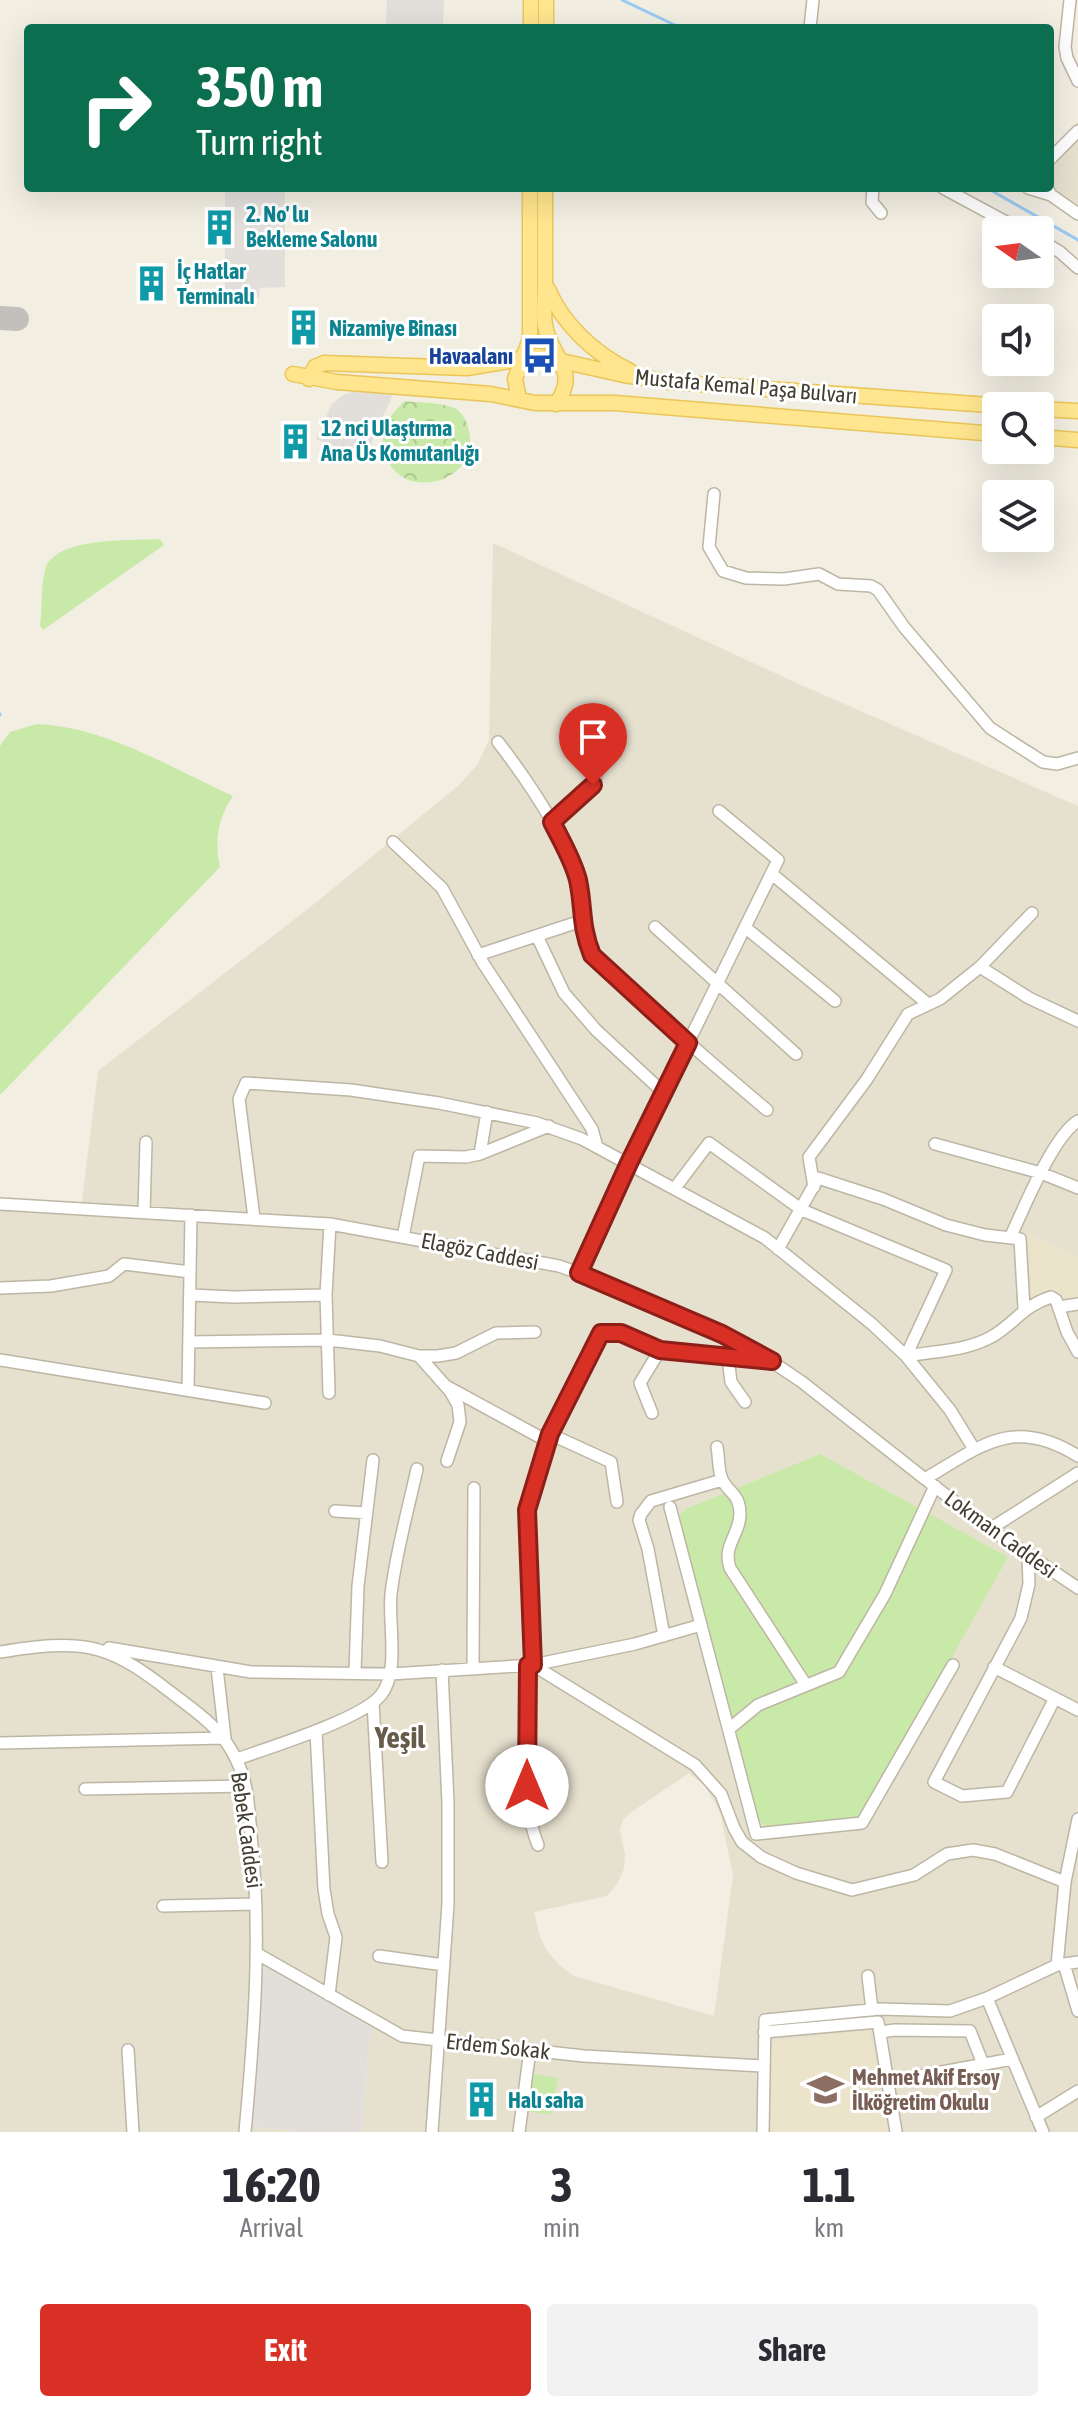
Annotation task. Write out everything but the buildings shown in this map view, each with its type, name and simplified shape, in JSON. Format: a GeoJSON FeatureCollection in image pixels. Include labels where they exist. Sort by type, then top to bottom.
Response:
{"type":"FeatureCollection","features":[{"type":"Feature","properties":{"kind":"main road"},"geometry":{"type":"LineString","coordinates":[[531,0],[531,24]]}},
{"type":"Feature","properties":{"kind":"main road"},"geometry":{"type":"LineString","coordinates":[[546,0],[546,24]]}},
{"type":"Feature","properties":{"kind":"main road"},"geometry":{"type":"LineString","coordinates":[[519,399],[515,379],[530,339],[530,192]]}},
{"type":"Feature","properties":{"kind":"main road"},"geometry":{"type":"LineString","coordinates":[[545,192],[545,325],[561,361],[566,382],[564,393],[556,404]]}},
{"type":"Feature","properties":{"kind":"main road"},"geometry":{"type":"LineString","coordinates":[[545,281],[555,306],[575,331],[613,363],[645,378]]}},
{"type":"Feature","properties":{"kind":"main road","name":"Mustafa Kemal Paşa Bulvarı"},"geometry":{"type":"LineString","coordinates":[[309,379],[315,367],[324,363],[467,368],[539,356],[645,378],[982,404]]}},
{"type":"Feature","properties":{"kind":"main road","name":"Mustafa Kemal Paşa Bulvarı"},"geometry":{"type":"LineString","coordinates":[[293,374],[309,379],[556,404],[615,403],[982,433]]}},
{"type":"Feature","properties":{"kind":"main road"},"geometry":{"type":"LineString","coordinates":[[1054,410],[1078,411]]}},
{"type":"Feature","properties":{"kind":"main road"},"geometry":{"type":"LineString","coordinates":[[1054,438],[1078,440]]}},
{"type":"Feature","properties":{"kind":"street"},"geometry":{"type":"LineString","coordinates":[[810,24],[813,0]]}},
{"type":"Feature","properties":{"kind":"street"},"geometry":{"type":"LineString","coordinates":[[1070,0],[1065,47],[1078,81]]}},
{"type":"Feature","properties":{"kind":"street"},"geometry":{"type":"LineString","coordinates":[[1054,155],[1078,131]]}},
{"type":"Feature","properties":{"kind":"street"},"geometry":{"type":"LineString","coordinates":[[873,192],[872,202],[881,213]]}},
{"type":"Feature","properties":{"kind":"street"},"geometry":{"type":"LineString","coordinates":[[950,192],[995,216]]}},
{"type":"Feature","properties":{"kind":"street"},"geometry":{"type":"LineString","coordinates":[[1049,192],[1078,214]]}},
{"type":"Feature","properties":{"kind":"street"},"geometry":{"type":"LineString","coordinates":[[1054,248],[1078,268]]}},
{"type":"Feature","properties":{"kind":"street"},"geometry":{"type":"LineString","coordinates":[[714,494],[709,547],[723,571],[746,578],[784,579],[819,574],[838,584],[871,586],[878,590],[904,627],[990,728],[1043,762],[1062,764],[1078,758]]}},
{"type":"Feature","properties":{"kind":"street"},"geometry":{"type":"LineString","coordinates":[[498,742],[552,822],[577,876],[581,921],[592,955],[767,1110]]}},
{"type":"Feature","properties":{"kind":"street"},"geometry":{"type":"LineString","coordinates":[[552,822],[595,782],[597,770],[588,747]]}},
{"type":"Feature","properties":{"kind":"street"},"geometry":{"type":"LineString","coordinates":[[579,1273],[629,1163],[778,860],[719,811]]}},
{"type":"Feature","properties":{"kind":"street"},"geometry":{"type":"LineString","coordinates":[[393,842],[442,888],[478,955],[592,1129],[597,1147]]}},
{"type":"Feature","properties":{"kind":"street"},"geometry":{"type":"LineString","coordinates":[[772,874],[928,1004]]}},
{"type":"Feature","properties":{"kind":"street"},"geometry":{"type":"LineString","coordinates":[[814,1187],[809,1157],[867,1079],[908,1014],[940,999],[980,967],[1032,913]]}},
{"type":"Feature","properties":{"kind":"street"},"geometry":{"type":"LineString","coordinates":[[478,955],[581,921]]}},
{"type":"Feature","properties":{"kind":"street"},"geometry":{"type":"LineString","coordinates":[[655,927],[796,1054]]}},
{"type":"Feature","properties":{"kind":"street"},"geometry":{"type":"LineString","coordinates":[[746,928],[835,1001]]}},
{"type":"Feature","properties":{"kind":"street"},"geometry":{"type":"LineString","coordinates":[[537,936],[564,993],[596,1030],[664,1093]]}},
{"type":"Feature","properties":{"kind":"street"},"geometry":{"type":"LineString","coordinates":[[980,967],[1029,998],[1078,1021]]}},
{"type":"Feature","properties":{"kind":"street"},"geometry":{"type":"LineString","coordinates":[[254,1218],[239,1099],[246,1083],[351,1090],[487,1112],[549,1126],[629,1163],[749,1228],[778,1249],[872,1324],[906,1356],[950,1410],[974,1449]]}},
{"type":"Feature","properties":{"kind":"street"},"geometry":{"type":"LineString","coordinates":[[480,1154],[487,1112]]}},
{"type":"Feature","properties":{"kind":"street"},"geometry":{"type":"LineString","coordinates":[[1010,1238],[1041,1173],[1070,1126],[1078,1121]]}},
{"type":"Feature","properties":{"kind":"street"},"geometry":{"type":"LineString","coordinates":[[403,1237],[419,1156],[466,1157],[480,1154],[549,1126]]}},
{"type":"Feature","properties":{"kind":"street"},"geometry":{"type":"LineString","coordinates":[[144,1212],[146,1142]]}},
{"type":"Feature","properties":{"kind":"street"},"geometry":{"type":"LineString","coordinates":[[675,1188],[709,1143],[802,1210],[946,1270],[906,1356]]}},
{"type":"Feature","properties":{"kind":"street"},"geometry":{"type":"LineString","coordinates":[[935,1144],[1041,1173],[1078,1188]]}},
{"type":"Feature","properties":{"kind":"street"},"geometry":{"type":"LineString","coordinates":[[778,1249],[818,1178],[883,1199],[946,1225],[1020,1239],[1024,1308]]}},
{"type":"Feature","properties":{"kind":"street","name":"Elagöz Caddesi"},"geometry":{"type":"LineString","coordinates":[[0,1204],[330,1224],[559,1266],[722,1334],[772,1361],[930,1482]]}},
{"type":"Feature","properties":{"kind":"street"},"geometry":{"type":"LineString","coordinates":[[188,1389],[191,1215]]}},
{"type":"Feature","properties":{"kind":"street"},"geometry":{"type":"LineString","coordinates":[[329,1393],[326,1295],[330,1224]]}},
{"type":"Feature","properties":{"kind":"street"},"geometry":{"type":"LineString","coordinates":[[0,1288],[51,1286],[109,1276],[124,1264],[190,1272]]}},
{"type":"Feature","properties":{"kind":"street"},"geometry":{"type":"LineString","coordinates":[[190,1295],[326,1295]]}},
{"type":"Feature","properties":{"kind":"street"},"geometry":{"type":"LineString","coordinates":[[906,1356],[978,1343],[1004,1328],[1024,1308],[1051,1297],[1056,1300],[1078,1352]]}},
{"type":"Feature","properties":{"kind":"street"},"geometry":{"type":"LineString","coordinates":[[1059,1307],[1078,1304]]}},
{"type":"Feature","properties":{"kind":"street"},"geometry":{"type":"LineString","coordinates":[[189,1342],[328,1340],[380,1346],[419,1356],[438,1356],[456,1353],[496,1333],[535,1332]]}},
{"type":"Feature","properties":{"kind":"street"},"geometry":{"type":"LineString","coordinates":[[538,1845],[530,1821],[527,1797],[530,1665],[527,1510],[548,1438],[601,1333],[621,1333],[660,1350],[772,1361]]}},
{"type":"Feature","properties":{"kind":"street"},"geometry":{"type":"LineString","coordinates":[[652,1413],[640,1383],[660,1350]]}},
{"type":"Feature","properties":{"kind":"street"},"geometry":{"type":"LineString","coordinates":[[419,1356],[456,1400],[460,1417],[447,1461]]}},
{"type":"Feature","properties":{"kind":"street"},"geometry":{"type":"LineString","coordinates":[[728,1358],[731,1382],[745,1402]]}},
{"type":"Feature","properties":{"kind":"street"},"geometry":{"type":"LineString","coordinates":[[0,1360],[265,1403]]}},
{"type":"Feature","properties":{"kind":"street"},"geometry":{"type":"LineString","coordinates":[[445,1385],[548,1438],[611,1462],[617,1502]]}},
{"type":"Feature","properties":{"kind":"street"},"geometry":{"type":"LineString","coordinates":[[729,1729],[758,1705],[839,1672],[885,1594],[930,1482],[974,1449],[1002,1439],[1029,1436],[1051,1441],[1078,1456]]}},
{"type":"Feature","properties":{"kind":"street"},"geometry":{"type":"LineString","coordinates":[[717,1447],[722,1480],[735,1494],[740,1508],[739,1523],[727,1551],[730,1568],[806,1685]]}},
{"type":"Feature","properties":{"kind":"street"},"geometry":{"type":"LineString","coordinates":[[355,1672],[358,1586],[373,1460]]}},
{"type":"Feature","properties":{"kind":"street"},"geometry":{"type":"LineString","coordinates":[[237,1759],[316,1731],[373,1703],[385,1689],[391,1674],[391,1594],[417,1469]]}},
{"type":"Feature","properties":{"kind":"street"},"geometry":{"type":"LineString","coordinates":[[990,1529],[1078,1473]]}},
{"type":"Feature","properties":{"kind":"street"},"geometry":{"type":"LineString","coordinates":[[664,1636],[648,1549],[639,1520],[641,1514],[651,1501],[722,1480]]}},
{"type":"Feature","properties":{"kind":"street","name":"Lokman Caddesi"},"geometry":{"type":"LineString","coordinates":[[930,1482],[990,1529],[1078,1588]]}},
{"type":"Feature","properties":{"kind":"street"},"geometry":{"type":"LineString","coordinates":[[473,1668],[474,1488]]}},
{"type":"Feature","properties":{"kind":"street"},"geometry":{"type":"LineString","coordinates":[[670,1507],[756,1834],[862,1823],[953,1665]]}},
{"type":"Feature","properties":{"kind":"street"},"geometry":{"type":"LineString","coordinates":[[335,1511],[367,1513]]}},
{"type":"Feature","properties":{"kind":"street"},"geometry":{"type":"LineString","coordinates":[[1028,1555],[1029,1584],[1021,1618],[934,1782],[962,1796],[1007,1792],[1055,1698]]}},
{"type":"Feature","properties":{"kind":"street"},"geometry":{"type":"LineString","coordinates":[[93,1647],[130,1650],[251,1672],[391,1674],[530,1665],[635,1644],[701,1625]]}},
{"type":"Feature","properties":{"kind":"street","name":"Bebek Caddesi"},"geometry":{"type":"LineString","coordinates":[[0,1652],[71,1644],[93,1647],[136,1665],[205,1717],[225,1739],[237,1759],[245,1786],[256,1904],[245,2132]]}},
{"type":"Feature","properties":{"kind":"street"},"geometry":{"type":"LineString","coordinates":[[530,1665],[695,1765],[721,1794],[734,1828],[748,1848],[796,1873],[852,1890],[914,1875],[947,1854],[973,1850],[995,1854],[1065,1882]]}},
{"type":"Feature","properties":{"kind":"street"},"geometry":{"type":"LineString","coordinates":[[994,1667],[1078,1710]]}},
{"type":"Feature","properties":{"kind":"street"},"geometry":{"type":"LineString","coordinates":[[0,1743],[225,1739],[217,1668]]}},
{"type":"Feature","properties":{"kind":"street"},"geometry":{"type":"LineString","coordinates":[[432,2132],[448,1904],[448,1803],[442,1670]]}},
{"type":"Feature","properties":{"kind":"street"},"geometry":{"type":"LineString","coordinates":[[373,1703],[382,1862]]}},
{"type":"Feature","properties":{"kind":"street"},"geometry":{"type":"LineString","coordinates":[[316,1731],[324,1889],[336,1937],[329,1995]]}},
{"type":"Feature","properties":{"kind":"street"},"geometry":{"type":"LineString","coordinates":[[85,1789],[245,1786]]}},
{"type":"Feature","properties":{"kind":"street"},"geometry":{"type":"LineString","coordinates":[[1078,1819],[1065,1882],[1061,1964],[1078,2011]]}},
{"type":"Feature","properties":{"kind":"street"},"geometry":{"type":"LineString","coordinates":[[163,1906],[256,1904]]}},
{"type":"Feature","properties":{"kind":"street","name":"Erdem Sokak"},"geometry":{"type":"LineString","coordinates":[[256,1953],[402,2036],[530,2050],[762,2066]]}},
{"type":"Feature","properties":{"kind":"street"},"geometry":{"type":"LineString","coordinates":[[379,1956],[444,1965]]}},
{"type":"Feature","properties":{"kind":"street"},"geometry":{"type":"LineString","coordinates":[[763,2132],[765,2020],[872,2010],[950,2011],[987,1998],[1061,1964],[1078,1962]]}},
{"type":"Feature","properties":{"kind":"street"},"geometry":{"type":"LineString","coordinates":[[868,1976],[872,2010]]}},
{"type":"Feature","properties":{"kind":"street"},"geometry":{"type":"LineString","coordinates":[[987,1998],[1043,2132]]}},
{"type":"Feature","properties":{"kind":"street"},"geometry":{"type":"LineString","coordinates":[[764,2032],[878,2022],[896,2132]]}},
{"type":"Feature","properties":{"kind":"street"},"geometry":{"type":"LineString","coordinates":[[880,2032],[970,2031],[983,2064]]}},
{"type":"Feature","properties":{"kind":"street"},"geometry":{"type":"LineString","coordinates":[[128,2050],[133,2132]]}},
{"type":"Feature","properties":{"kind":"street"},"geometry":{"type":"LineString","coordinates":[[519,2132],[530,2050]]}},
{"type":"Feature","properties":{"kind":"street"},"geometry":{"type":"LineString","coordinates":[[888,2082],[1012,2059]]}},
{"type":"Feature","properties":{"kind":"street"},"geometry":{"type":"LineString","coordinates":[[1036,2117],[1078,2091]]}},
{"type":"Feature","properties":{"kind":"shaded area"},"geometry":{"type":"Polygon","coordinates":[[[387,0],[444,0],[443,24],[386,24],[387,0]]]}},
{"type":"Feature","properties":{"kind":"shaded area"},"geometry":{"type":"Polygon","coordinates":[[[1078,122],[1078,214],[1054,192],[1054,149],[1078,122]]]}},
{"type":"Feature","properties":{"kind":"shaded area"},"geometry":{"type":"Polygon","coordinates":[[[225,192],[285,192],[285,287],[260,288],[259,298],[225,298],[225,192]]]}},
{"type":"Feature","properties":{"kind":"shaded area"},"geometry":{"type":"Polygon","coordinates":[[[356,391],[394,392],[364,459],[316,439],[332,404],[343,395],[356,391]]]}},
{"type":"Feature","properties":{"kind":"shaded area"},"geometry":{"type":"Polygon","coordinates":[[[493,543],[801,685],[1078,806],[1078,2132],[362,2132],[369,2043],[374,2024],[246,2125],[307,2132],[0,2132],[0,1204],[81,1208],[98,1071],[313,905],[459,785],[477,765],[489,740],[493,543]],[[820,1454],[682,1511],[1007,1556],[976,1540],[820,1454]],[[689,1773],[623,1820],[620,1830],[625,1855],[624,1869],[607,1896],[534,1912],[540,1937],[548,1952],[574,1976],[714,2016],[733,1875],[720,1812],[705,1786],[689,1773]]]}},
{"type":"Feature","properties":{"kind":"shaded area"},"geometry":{"type":"Polygon","coordinates":[[[1027,1233],[1078,1256],[1078,1299],[1063,1302],[1062,1295],[1056,1293],[1031,1299],[1027,1233]]]}},
{"type":"Feature","properties":{"kind":"shaded area"},"geometry":{"type":"Polygon","coordinates":[[[256,1959],[374,2024],[369,2043],[362,2132],[307,2132],[245,2126],[256,1959]]]}},
{"type":"Feature","properties":{"kind":"shaded area","name":"Mehmet Akif Ersoy İlköğretim Okulu"},"geometry":{"type":"Polygon","coordinates":[[[869,2030],[888,2132],[771,2132],[771,2047],[777,2041],[869,2030]]]}},
{"type":"Feature","properties":{"kind":"green space"},"geometry":{"type":"Polygon","coordinates":[[[405,401],[448,406],[457,409],[463,416],[468,427],[470,447],[464,463],[452,474],[436,481],[420,482],[404,478],[391,467],[384,449],[383,434],[391,416],[405,401]]]}},
{"type":"Feature","properties":{"kind":"green space"},"geometry":{"type":"Polygon","coordinates":[[[160,539],[164,545],[43,630],[40,626],[43,584],[51,559],[63,551],[95,542],[160,539]]]}},
{"type":"Feature","properties":{"kind":"green space"},"geometry":{"type":"Polygon","coordinates":[[[37,724],[63,727],[113,741],[233,796],[219,830],[217,848],[220,867],[0,1095],[0,746],[10,732],[37,724]]]}},
{"type":"Feature","properties":{"kind":"green space"},"geometry":{"type":"Polygon","coordinates":[[[820,1454],[1008,1557],[865,1812],[855,1820],[768,1829],[757,1818],[678,1517],[686,1509],[820,1454]]]}},
{"type":"Feature","properties":{"kind":"green space"},"geometry":{"type":"Polygon","coordinates":[[[534,2074],[558,2078],[551,2115],[528,2111],[534,2074]]]}},
{"type":"Feature","properties":{"kind":"waterway"},"geometry":{"type":"LineString","coordinates":[[622,0],[673,24]]}},
{"type":"Feature","properties":{"kind":"waterway"},"geometry":{"type":"LineString","coordinates":[[994,192],[1078,240]]}},
{"type":"Feature","properties":{"kind":"taxiway"},"geometry":{"type":"LineString","coordinates":[[0,318],[17,319]]}},
{"type":"Feature","properties":{"kind":"place","name":"2. No' lu Bekleme Salonu"},"geometry":{"type":"Point","coordinates":[220,227]}},
{"type":"Feature","properties":{"kind":"place","name":"İç Hatlar Terminalı"},"geometry":{"type":"Point","coordinates":[151,284]}},
{"type":"Feature","properties":{"kind":"place","name":"Nizamiye Binası"},"geometry":{"type":"Point","coordinates":[303,328]}},
{"type":"Feature","properties":{"kind":"place","name":"Havaalanı"},"geometry":{"type":"Point","coordinates":[539,356]}},
{"type":"Feature","properties":{"kind":"place","name":"12 nci Ulaştırma Ana Üs Komutanlığı"},"geometry":{"type":"Point","coordinates":[295,441]}},
{"type":"Feature","properties":{"kind":"place","name":"Mehmet Akif Ersoy İlköğretim Okulu"},"geometry":{"type":"Point","coordinates":[826,2090]}},
{"type":"Feature","properties":{"kind":"place","name":"Halı saha"},"geometry":{"type":"Point","coordinates":[482,2100]}},
{"type":"Feature","properties":{"kind":"district","name":"Yeşil"},"geometry":{"type":"Point","coordinates":[400,1737]}},
{"type":"Feature","properties":{"kind":"route"},"geometry":{"type":"LineString","coordinates":[[527,1786],[528,1665],[533,1665],[527,1510],[550,1434],[601,1333],[621,1333],[660,1350],[772,1361],[722,1334],[579,1273],[688,1043],[592,955],[588,945],[580,913],[577,876],[552,822],[593,785]]}}]}
